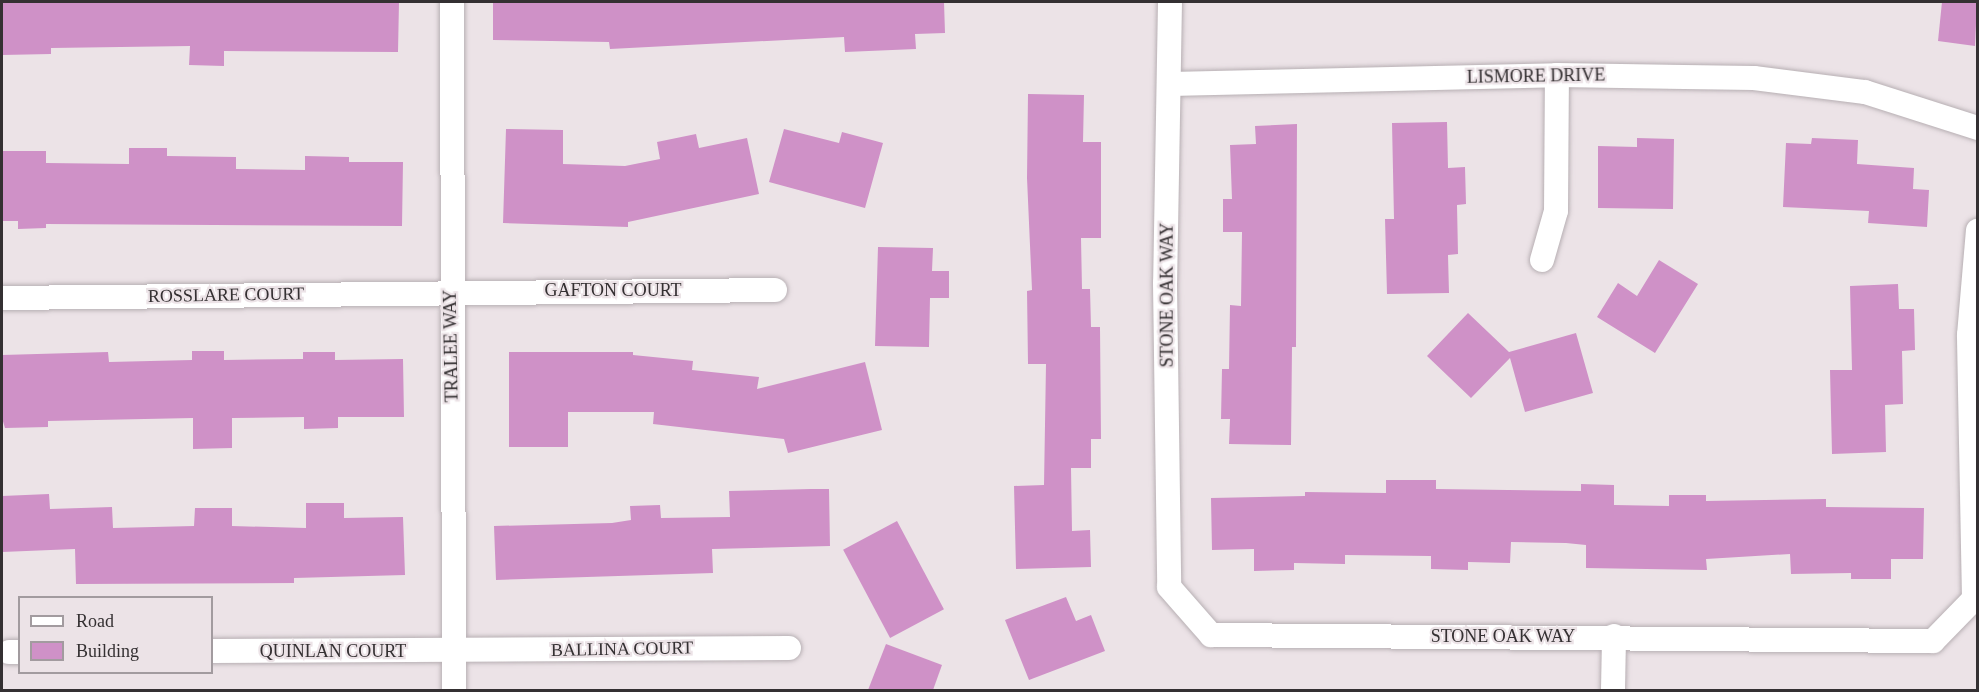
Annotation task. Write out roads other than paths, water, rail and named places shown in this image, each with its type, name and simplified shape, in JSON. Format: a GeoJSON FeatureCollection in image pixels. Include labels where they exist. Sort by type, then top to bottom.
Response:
{"type":"FeatureCollection","features":[{"type":"Feature","properties":{"kind":"street","name":"TRALEE WAY"},"geometry":{"type":"LineString","coordinates":[[452,2],[451,292],[454,690]]}},
{"type":"Feature","properties":{"kind":"street"},"geometry":{"type":"LineString","coordinates":[[1170,2],[1170,84]]}},
{"type":"Feature","properties":{"kind":"street"},"geometry":{"type":"LineString","coordinates":[[1542,260],[1556,211],[1557,75]]}},
{"type":"Feature","properties":{"kind":"street","name":"LISMORE DRIVE"},"geometry":{"type":"LineString","coordinates":[[1170,84],[1557,75],[1754,78],[1828,85],[1902,103],[1977,128]]}},
{"type":"Feature","properties":{"kind":"street","name":"STONE OAK WAY"},"geometry":{"type":"LineString","coordinates":[[1170,84],[1165,283],[1169,587],[1211,635],[1614,636],[1934,641],[1974,599],[1969,335],[1977,230]]}},
{"type":"Feature","properties":{"kind":"street","name":"GAFTON COURT"},"geometry":{"type":"LineString","coordinates":[[451,292],[775,290]]}},
{"type":"Feature","properties":{"kind":"street","name":"ROSSLARE COURT"},"geometry":{"type":"LineString","coordinates":[[2,298],[451,292]]}},
{"type":"Feature","properties":{"kind":"street"},"geometry":{"type":"LineString","coordinates":[[1613,690],[1614,636]]}},
{"type":"Feature","properties":{"kind":"street","name":"BALLINA COURT"},"geometry":{"type":"LineString","coordinates":[[454,651],[789,648]]}},
{"type":"Feature","properties":{"kind":"street","name":"QUINLAN COURT"},"geometry":{"type":"LineString","coordinates":[[213,651],[454,651]]}}]}
